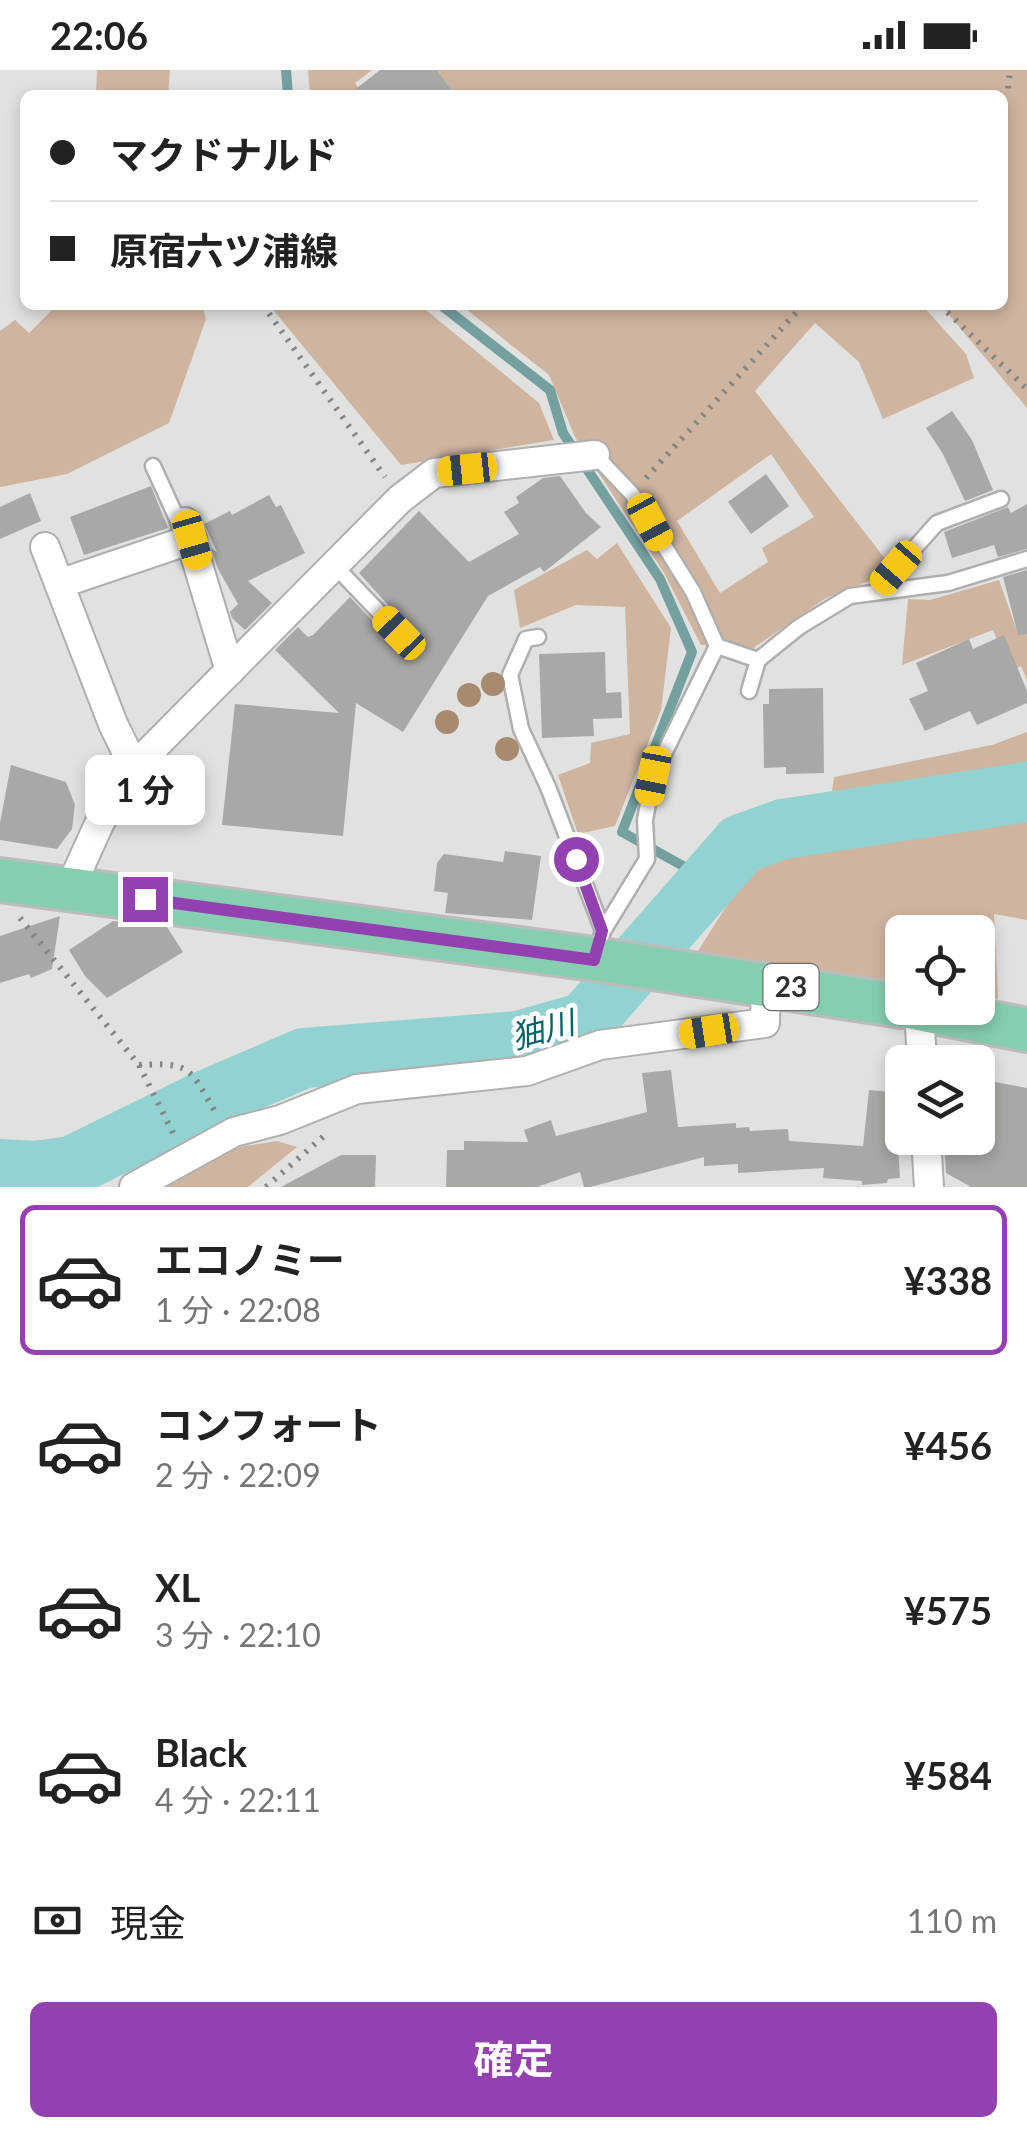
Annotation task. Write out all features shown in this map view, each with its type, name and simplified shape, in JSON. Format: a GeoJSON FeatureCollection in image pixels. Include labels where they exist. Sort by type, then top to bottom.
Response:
{"type":"FeatureCollection","features":[{"type":"Feature","properties":{"kind":"main road","name":"23"},"geometry":{"type":"LineString","coordinates":[[2,880],[598,945],[678,974],[885,1003]]}},
{"type":"Feature","properties":{"kind":"main road"},"geometry":{"type":"LineString","coordinates":[[995,1024],[1027,1030]]}},
{"type":"Feature","properties":{"kind":"street"},"geometry":{"type":"LineString","coordinates":[[70,888],[100,822],[134,767],[400,498],[434,473],[594,455]]}},
{"type":"Feature","properties":{"kind":"street"},"geometry":{"type":"LineString","coordinates":[[59,584],[188,531],[230,670]]}},
{"type":"Feature","properties":{"kind":"street"},"geometry":{"type":"LineString","coordinates":[[45,547],[113,724],[134,767]]}},
{"type":"Feature","properties":{"kind":"street"},"geometry":{"type":"LineString","coordinates":[[134,1187],[234,1132],[280,1120],[357,1089],[527,1071],[600,1045],[765,1022],[766,984]]}},
{"type":"Feature","properties":{"kind":"street"},"geometry":{"type":"LineString","coordinates":[[927,1155],[929,1187]]}},
{"type":"Feature","properties":{"kind":"lane"},"geometry":{"type":"LineString","coordinates":[[594,455],[632,494],[692,592],[716,646],[758,660]]}},
{"type":"Feature","properties":{"kind":"lane"},"geometry":{"type":"LineString","coordinates":[[154,466],[179,523],[188,531]]}},
{"type":"Feature","properties":{"kind":"lane"},"geometry":{"type":"LineString","coordinates":[[876,591],[937,522],[1001,498]]}},
{"type":"Feature","properties":{"kind":"lane"},"geometry":{"type":"LineString","coordinates":[[749,691],[758,660],[799,627],[850,596],[948,583],[1027,560]]}},
{"type":"Feature","properties":{"kind":"lane"},"geometry":{"type":"LineString","coordinates":[[334,565],[399,633]]}},
{"type":"Feature","properties":{"kind":"lane"},"geometry":{"type":"LineString","coordinates":[[538,637],[526,638],[510,675],[520,728],[548,787],[598,945]]}},
{"type":"Feature","properties":{"kind":"lane"},"geometry":{"type":"LineString","coordinates":[[598,945],[647,859],[645,820],[653,776],[716,646]]}},
{"type":"Feature","properties":{"kind":"path"},"geometry":{"type":"LineString","coordinates":[[267,310],[400,498]]}},
{"type":"Feature","properties":{"kind":"path"},"geometry":{"type":"LineString","coordinates":[[632,494],[798,310]]}},
{"type":"Feature","properties":{"kind":"path"},"geometry":{"type":"LineString","coordinates":[[945,310],[1027,389]]}},
{"type":"Feature","properties":{"kind":"path"},"geometry":{"type":"LineString","coordinates":[[2,880],[26,927],[140,1066],[176,1138]]}},
{"type":"Feature","properties":{"kind":"path"},"geometry":{"type":"LineString","coordinates":[[140,1066],[175,1063],[194,1076],[219,1118]]}},
{"type":"Feature","properties":{"kind":"shaded area"},"geometry":{"type":"Polygon","coordinates":[[[97,70],[170,70],[168,90],[96,90],[97,70]]]}},
{"type":"Feature","properties":{"kind":"shaded area"},"geometry":{"type":"Polygon","coordinates":[[[308,70],[372,70],[355,83],[359,90],[310,90],[308,70]]]}},
{"type":"Feature","properties":{"kind":"shaded area"},"geometry":{"type":"Polygon","coordinates":[[[437,70],[1027,70],[1027,408],[945,310],[1008,310],[1008,90],[451,90],[437,70]]]}},
{"type":"Feature","properties":{"kind":"shaded area"},"geometry":{"type":"Polygon","coordinates":[[[52,310],[203,310],[206,319],[169,423],[67,474],[0,487],[0,331],[15,320],[29,333],[52,310]]]}},
{"type":"Feature","properties":{"kind":"shaded area"},"geometry":{"type":"Polygon","coordinates":[[[273,310],[426,310],[539,403],[554,440],[401,465],[273,310]]]}},
{"type":"Feature","properties":{"kind":"shaded area"},"geometry":{"type":"Polygon","coordinates":[[[467,310],[926,310],[966,354],[974,378],[883,419],[859,362],[815,323],[755,391],[886,560],[869,581],[826,598],[752,649],[701,645],[664,573],[575,437],[549,375],[467,310]],[[771,454],[677,521],[720,593],[768,562],[762,548],[814,517],[771,454]]]}},
{"type":"Feature","properties":{"kind":"shaded area"},"geometry":{"type":"Polygon","coordinates":[[[617,543],[671,628],[661,710],[615,826],[578,834],[558,775],[590,763],[591,743],[630,734],[625,607],[576,605],[520,628],[514,590],[587,550],[597,559],[617,543]]]}},
{"type":"Feature","properties":{"kind":"shaded area"},"geometry":{"type":"Polygon","coordinates":[[[999,580],[1016,628],[1027,626],[1027,680],[1021,666],[1010,671],[993,630],[902,665],[908,599],[930,600],[999,580]]]}},
{"type":"Feature","properties":{"kind":"shaded area"},"geometry":{"type":"Polygon","coordinates":[[[1027,732],[1027,920],[994,914],[885,915],[885,981],[698,951],[742,881],[794,846],[825,840],[834,777],[992,745],[1027,732]]]}},
{"type":"Feature","properties":{"kind":"shaded area"},"geometry":{"type":"Polygon","coordinates":[[[995,935],[998,999],[995,999],[995,935]]]}},
{"type":"Feature","properties":{"kind":"shaded area"},"geometry":{"type":"Polygon","coordinates":[[[277,1141],[297,1147],[248,1187],[167,1187],[239,1147],[277,1141]]]}},
{"type":"Feature","properties":{"kind":"building"},"geometry":{"type":"Polygon","coordinates":[[[380,70],[437,70],[451,90],[354,90],[380,70]]]}},
{"type":"Feature","properties":{"kind":"building"},"geometry":{"type":"Polygon","coordinates":[[[952,411],[972,440],[993,490],[965,501],[926,428],[952,411]]]}},
{"type":"Feature","properties":{"kind":"building"},"geometry":{"type":"Polygon","coordinates":[[[766,474],[789,506],[751,534],[728,502],[766,474]]]}},
{"type":"Feature","properties":{"kind":"building"},"geometry":{"type":"Polygon","coordinates":[[[560,476],[601,527],[544,572],[540,567],[488,596],[403,732],[356,703],[343,836],[222,825],[235,704],[339,713],[275,650],[298,627],[308,637],[313,635],[350,597],[392,641],[406,641],[407,626],[359,573],[419,511],[469,562],[519,534],[504,512],[519,503],[516,497],[543,478],[560,476]]]}},
{"type":"Feature","properties":{"kind":"building"},"geometry":{"type":"Polygon","coordinates":[[[151,486],[168,528],[84,555],[70,517],[151,486]]]}},
{"type":"Feature","properties":{"kind":"building"},"geometry":{"type":"Polygon","coordinates":[[[30,493],[41,521],[0,539],[0,507],[30,493]]]}},
{"type":"Feature","properties":{"kind":"building"},"geometry":{"type":"Polygon","coordinates":[[[269,495],[276,507],[281,505],[305,553],[248,581],[272,603],[245,630],[232,618],[230,612],[238,604],[218,569],[211,548],[217,552],[204,524],[230,511],[232,515],[269,495]]]}},
{"type":"Feature","properties":{"kind":"building"},"geometry":{"type":"Polygon","coordinates":[[[1027,504],[1027,549],[998,557],[994,545],[952,558],[944,532],[1008,507],[1011,513],[1027,504]]]}},
{"type":"Feature","properties":{"kind":"building"},"geometry":{"type":"Polygon","coordinates":[[[1027,570],[1027,634],[1018,635],[1003,577],[1027,570]]]}},
{"type":"Feature","properties":{"kind":"building"},"geometry":{"type":"Polygon","coordinates":[[[1004,635],[1027,691],[1027,703],[977,725],[970,711],[925,731],[909,699],[928,691],[916,663],[969,639],[973,649],[1004,635]]]}},
{"type":"Feature","properties":{"kind":"building"},"geometry":{"type":"Polygon","coordinates":[[[605,652],[606,693],[621,692],[622,718],[593,719],[594,736],[542,738],[539,654],[605,652]]]}},
{"type":"Feature","properties":{"kind":"building"},"geometry":{"type":"Polygon","coordinates":[[[823,688],[824,773],[786,774],[786,767],[764,768],[763,704],[769,704],[769,689],[823,688]]]}},
{"type":"Feature","properties":{"kind":"building"},"geometry":{"type":"Polygon","coordinates":[[[11,765],[66,782],[75,805],[72,829],[57,849],[0,840],[11,765]]]}},
{"type":"Feature","properties":{"kind":"building"},"geometry":{"type":"Polygon","coordinates":[[[505,851],[541,856],[532,920],[445,913],[448,893],[434,891],[437,863],[444,854],[503,862],[505,851]]]}},
{"type":"Feature","properties":{"kind":"building"},"geometry":{"type":"Polygon","coordinates":[[[60,916],[52,969],[31,978],[29,974],[0,983],[0,936],[60,916]]]}},
{"type":"Feature","properties":{"kind":"building"},"geometry":{"type":"Polygon","coordinates":[[[113,921],[167,927],[183,952],[107,998],[85,976],[69,950],[113,921]]]}},
{"type":"Feature","properties":{"kind":"building"},"geometry":{"type":"Polygon","coordinates":[[[671,1070],[678,1127],[736,1123],[736,1128],[749,1127],[750,1131],[788,1129],[789,1141],[863,1146],[869,1090],[885,1091],[885,1155],[899,1155],[900,1178],[862,1185],[862,1181],[823,1178],[824,1168],[738,1173],[738,1164],[704,1166],[704,1157],[590,1187],[584,1187],[580,1172],[537,1187],[446,1187],[447,1150],[464,1150],[464,1141],[528,1142],[524,1130],[551,1120],[556,1136],[647,1112],[642,1073],[671,1070]]]}},
{"type":"Feature","properties":{"kind":"building"},"geometry":{"type":"Polygon","coordinates":[[[995,1082],[1027,1088],[1027,1187],[971,1187],[946,1173],[945,1155],[995,1155],[995,1082]]]}},
{"type":"Feature","properties":{"kind":"building"},"geometry":{"type":"Polygon","coordinates":[[[341,1155],[376,1155],[375,1187],[281,1187],[341,1155]]]}},
{"type":"Feature","properties":{"kind":"waterway"},"geometry":{"type":"LineString","coordinates":[[286,70],[288,90]]}},
{"type":"Feature","properties":{"kind":"waterway"},"geometry":{"type":"LineString","coordinates":[[447,310],[550,390],[563,433],[660,579],[692,652],[622,832],[710,881]]}},
{"type":"Feature","properties":{"kind":"waterway","name":"㹨川"},"geometry":{"type":"LineString","coordinates":[[0,1169],[35,1171],[72,1166],[206,1100],[304,1058],[518,1041],[585,1022],[741,844],[783,829],[1027,792]]}},
{"type":"Feature","properties":{"kind":"route"},"geometry":{"type":"LineString","coordinates":[[145,899],[594,960],[602,931],[576,859]]}}]}
